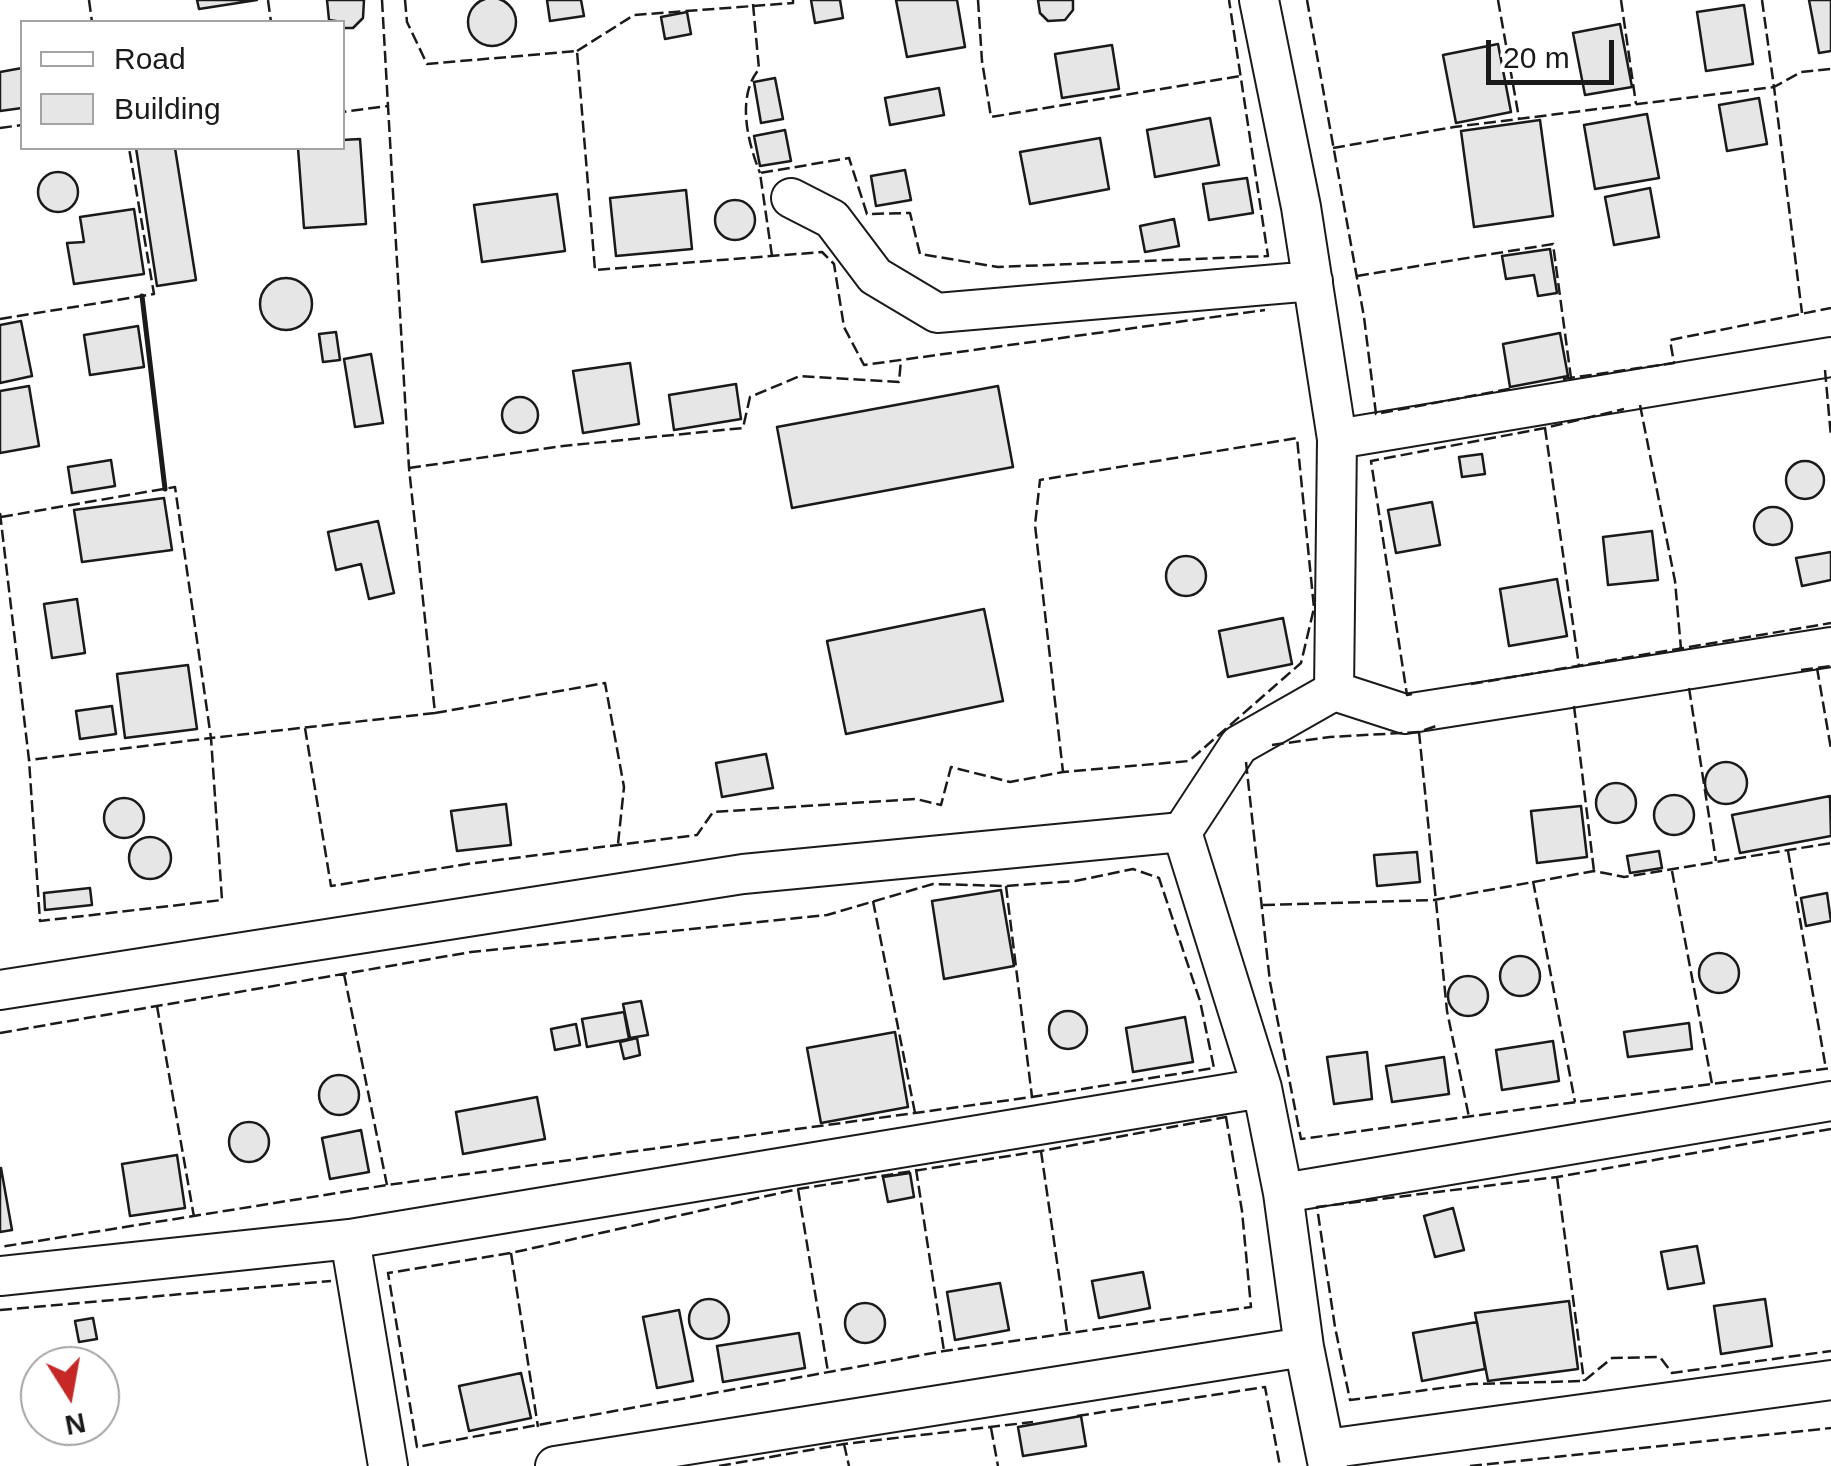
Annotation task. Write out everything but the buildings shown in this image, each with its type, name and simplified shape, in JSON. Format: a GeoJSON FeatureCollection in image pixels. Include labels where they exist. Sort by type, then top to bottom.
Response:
{"type":"FeatureCollection","features":[{"type":"Feature","properties":{"kind":"street"},"geometry":{"type":"LineString","coordinates":[[1260,0],[1337,439],[1334,691]]}},
{"type":"Feature","properties":{"kind":"street"},"geometry":{"type":"LineString","coordinates":[[791,198],[832,219],[875,276],[937,313],[1312,281]]}},
{"type":"Feature","properties":{"kind":"street"},"geometry":{"type":"LineString","coordinates":[[1337,439],[1831,356]]}},
{"type":"Feature","properties":{"kind":"street"},"geometry":{"type":"LineString","coordinates":[[1182,832],[1239,745],[1334,691],[1405,714],[1831,647]]}},
{"type":"Feature","properties":{"kind":"street"},"geometry":{"type":"LineString","coordinates":[[0,990],[743,874],[1182,832]]}},
{"type":"Feature","properties":{"kind":"street"},"geometry":{"type":"LineString","coordinates":[[1182,832],[1262,1088],[1283,1193],[1304,1347],[1327,1458],[1831,1380]]}},
{"type":"Feature","properties":{"kind":"street"},"geometry":{"type":"LineString","coordinates":[[0,1276],[350,1239],[1262,1088]]}},
{"type":"Feature","properties":{"kind":"street"},"geometry":{"type":"LineString","coordinates":[[1283,1193],[1831,1101]]}},
{"type":"Feature","properties":{"kind":"street"},"geometry":{"type":"LineString","coordinates":[[350,1239],[388,1466]]}},
{"type":"Feature","properties":{"kind":"street"},"geometry":{"type":"LineString","coordinates":[[554,1466],[1304,1347]]}},
{"type":"Feature","properties":{"kind":"fence"},"geometry":{"type":"LineString","coordinates":[[89,0],[92,20]]}},
{"type":"Feature","properties":{"kind":"fence"},"geometry":{"type":"LineString","coordinates":[[268,0],[271,20]]}},
{"type":"Feature","properties":{"kind":"fence"},"geometry":{"type":"LineString","coordinates":[[382,0],[388,106]]}},
{"type":"Feature","properties":{"kind":"fence"},"geometry":{"type":"LineString","coordinates":[[405,0],[407,22],[427,64],[577,51],[595,270],[822,252],[834,264],[844,327],[864,365],[1265,310]]}},
{"type":"Feature","properties":{"kind":"fence"},"geometry":{"type":"LineString","coordinates":[[577,51],[634,15],[793,0]]}},
{"type":"Feature","properties":{"kind":"fence"},"geometry":{"type":"LineString","coordinates":[[978,0],[991,117],[1240,76]]}},
{"type":"Feature","properties":{"kind":"fence"},"geometry":{"type":"LineString","coordinates":[[772,256],[760,173],[849,158],[867,214],[910,213],[920,254],[998,267],[1268,256],[1229,0]]}},
{"type":"Feature","properties":{"kind":"fence"},"geometry":{"type":"LineString","coordinates":[[1307,0],[1364,317],[1376,414],[1514,388]]}},
{"type":"Feature","properties":{"kind":"fence"},"geometry":{"type":"LineString","coordinates":[[1498,0],[1519,118]]}},
{"type":"Feature","properties":{"kind":"fence"},"geometry":{"type":"LineString","coordinates":[[1621,0],[1636,104]]}},
{"type":"Feature","properties":{"kind":"fence"},"geometry":{"type":"LineString","coordinates":[[1762,0],[1774,87],[1801,72],[1831,69]]}},
{"type":"Feature","properties":{"kind":"fence"},"geometry":{"type":"LineString","coordinates":[[753,4],[759,69],[748,93],[746,120],[760,173]]}},
{"type":"Feature","properties":{"kind":"fence"},"geometry":{"type":"LineString","coordinates":[[1333,148],[1454,127],[1774,87],[1802,313]]}},
{"type":"Feature","properties":{"kind":"fence"},"geometry":{"type":"LineString","coordinates":[[0,513],[29,760],[40,921],[222,900],[211,738],[435,713],[409,468],[388,106],[345,112]]}},
{"type":"Feature","properties":{"kind":"fence"},"geometry":{"type":"LineString","coordinates":[[0,128],[20,125]]}},
{"type":"Feature","properties":{"kind":"fence"},"geometry":{"type":"LineString","coordinates":[[0,319],[154,294],[129,150]]}},
{"type":"Feature","properties":{"kind":"fence"},"geometry":{"type":"LineString","coordinates":[[1357,276],[1553,244],[1571,378]]}},
{"type":"Feature","properties":{"kind":"fence"},"geometry":{"type":"LineString","coordinates":[[1563,379],[1674,363],[1670,340],[1831,308]]}},
{"type":"Feature","properties":{"kind":"fence"},"geometry":{"type":"LineString","coordinates":[[409,468],[563,446],[743,428],[750,397],[800,376],[899,382],[901,360]]}},
{"type":"Feature","properties":{"kind":"fence"},"geometry":{"type":"LineString","coordinates":[[1825,370],[1831,437]]}},
{"type":"Feature","properties":{"kind":"fence"},"geometry":{"type":"LineString","coordinates":[[1640,405],[1675,581],[1681,649]]}},
{"type":"Feature","properties":{"kind":"fence"},"geometry":{"type":"LineString","coordinates":[[1412,694],[1407,695],[1371,461],[1624,409]]}},
{"type":"Feature","properties":{"kind":"fence"},"geometry":{"type":"LineString","coordinates":[[1545,428],[1579,666]]}},
{"type":"Feature","properties":{"kind":"fence"},"geometry":{"type":"LineString","coordinates":[[305,728],[331,886],[467,864],[697,835],[713,812],[916,799],[941,805],[951,767],[1010,782],[1063,772],[1189,761],[1301,663],[1314,608],[1297,438],[1040,480],[1035,525],[1063,772]]}},
{"type":"Feature","properties":{"kind":"fence"},"geometry":{"type":"LineString","coordinates":[[1,517],[175,487],[211,738],[29,760]]}},
{"type":"Feature","properties":{"kind":"fence"},"geometry":{"type":"LineString","coordinates":[[1471,684],[1831,623]]}},
{"type":"Feature","properties":{"kind":"fence"},"geometry":{"type":"LineString","coordinates":[[1801,670],[1831,666]]}},
{"type":"Feature","properties":{"kind":"fence"},"geometry":{"type":"LineString","coordinates":[[1817,668],[1831,749]]}},
{"type":"Feature","properties":{"kind":"fence"},"geometry":{"type":"LineString","coordinates":[[435,713],[605,683],[624,787],[618,844]]}},
{"type":"Feature","properties":{"kind":"fence"},"geometry":{"type":"LineString","coordinates":[[1689,688],[1716,861]]}},
{"type":"Feature","properties":{"kind":"fence"},"geometry":{"type":"LineString","coordinates":[[1574,706],[1594,871]]}},
{"type":"Feature","properties":{"kind":"fence"},"geometry":{"type":"LineString","coordinates":[[1272,745],[1419,732],[1436,726]]}},
{"type":"Feature","properties":{"kind":"fence"},"geometry":{"type":"LineString","coordinates":[[1419,732],[1447,1011],[1469,1117]]}},
{"type":"Feature","properties":{"kind":"fence"},"geometry":{"type":"LineString","coordinates":[[1246,762],[1270,982],[1301,1139],[1831,1068]]}},
{"type":"Feature","properties":{"kind":"fence"},"geometry":{"type":"LineString","coordinates":[[1263,905],[1434,900],[1594,871],[1624,877],[1831,843]]}},
{"type":"Feature","properties":{"kind":"fence"},"geometry":{"type":"LineString","coordinates":[[1788,851],[1826,1069]]}},
{"type":"Feature","properties":{"kind":"fence"},"geometry":{"type":"LineString","coordinates":[[0,1033],[471,952],[827,915],[933,884],[1006,886],[1075,881],[1133,869],[1159,878],[1200,1001],[1214,1068],[1032,1097],[387,1185],[0,1247]]}},
{"type":"Feature","properties":{"kind":"fence"},"geometry":{"type":"LineString","coordinates":[[1672,871],[1712,1084]]}},
{"type":"Feature","properties":{"kind":"fence"},"geometry":{"type":"LineString","coordinates":[[1533,881],[1575,1102]]}},
{"type":"Feature","properties":{"kind":"fence"},"geometry":{"type":"LineString","coordinates":[[1006,886],[1032,1097]]}},
{"type":"Feature","properties":{"kind":"fence"},"geometry":{"type":"LineString","coordinates":[[873,901],[915,1113]]}},
{"type":"Feature","properties":{"kind":"fence"},"geometry":{"type":"LineString","coordinates":[[344,974],[387,1185]]}},
{"type":"Feature","properties":{"kind":"fence"},"geometry":{"type":"LineString","coordinates":[[157,1006],[194,1217]]}},
{"type":"Feature","properties":{"kind":"fence"},"geometry":{"type":"LineString","coordinates":[[1226,1117],[1242,1211],[1251,1307],[944,1351],[417,1447],[388,1273],[511,1253],[798,1189],[1226,1117]]}},
{"type":"Feature","properties":{"kind":"fence"},"geometry":{"type":"LineString","coordinates":[[1831,1129],[1557,1177],[1317,1207],[1350,1400],[1472,1384],[1584,1381],[1612,1358],[1660,1357],[1672,1373],[1831,1351]]}},
{"type":"Feature","properties":{"kind":"fence"},"geometry":{"type":"LineString","coordinates":[[1041,1151],[1067,1331]]}},
{"type":"Feature","properties":{"kind":"fence"},"geometry":{"type":"LineString","coordinates":[[916,1169],[944,1351]]}},
{"type":"Feature","properties":{"kind":"fence"},"geometry":{"type":"LineString","coordinates":[[1557,1177],[1584,1381]]}},
{"type":"Feature","properties":{"kind":"fence"},"geometry":{"type":"LineString","coordinates":[[798,1189],[828,1372]]}},
{"type":"Feature","properties":{"kind":"fence"},"geometry":{"type":"LineString","coordinates":[[511,1253],[538,1427]]}},
{"type":"Feature","properties":{"kind":"fence"},"geometry":{"type":"LineString","coordinates":[[0,1310],[331,1281]]}},
{"type":"Feature","properties":{"kind":"fence"},"geometry":{"type":"LineString","coordinates":[[1077,1416],[1265,1387],[1280,1466]]}},
{"type":"Feature","properties":{"kind":"fence"},"geometry":{"type":"LineString","coordinates":[[719,1466],[844,1444],[1033,1422]]}},
{"type":"Feature","properties":{"kind":"fence"},"geometry":{"type":"LineString","coordinates":[[991,1428],[998,1466]]}},
{"type":"Feature","properties":{"kind":"fence"},"geometry":{"type":"LineString","coordinates":[[1470,1466],[1831,1428]]}},
{"type":"Feature","properties":{"kind":"fence"},"geometry":{"type":"LineString","coordinates":[[844,1444],[849,1466]]}},
{"type":"Feature","properties":{"kind":"wall"},"geometry":{"type":"LineString","coordinates":[[142,296],[165,489]]}}]}
